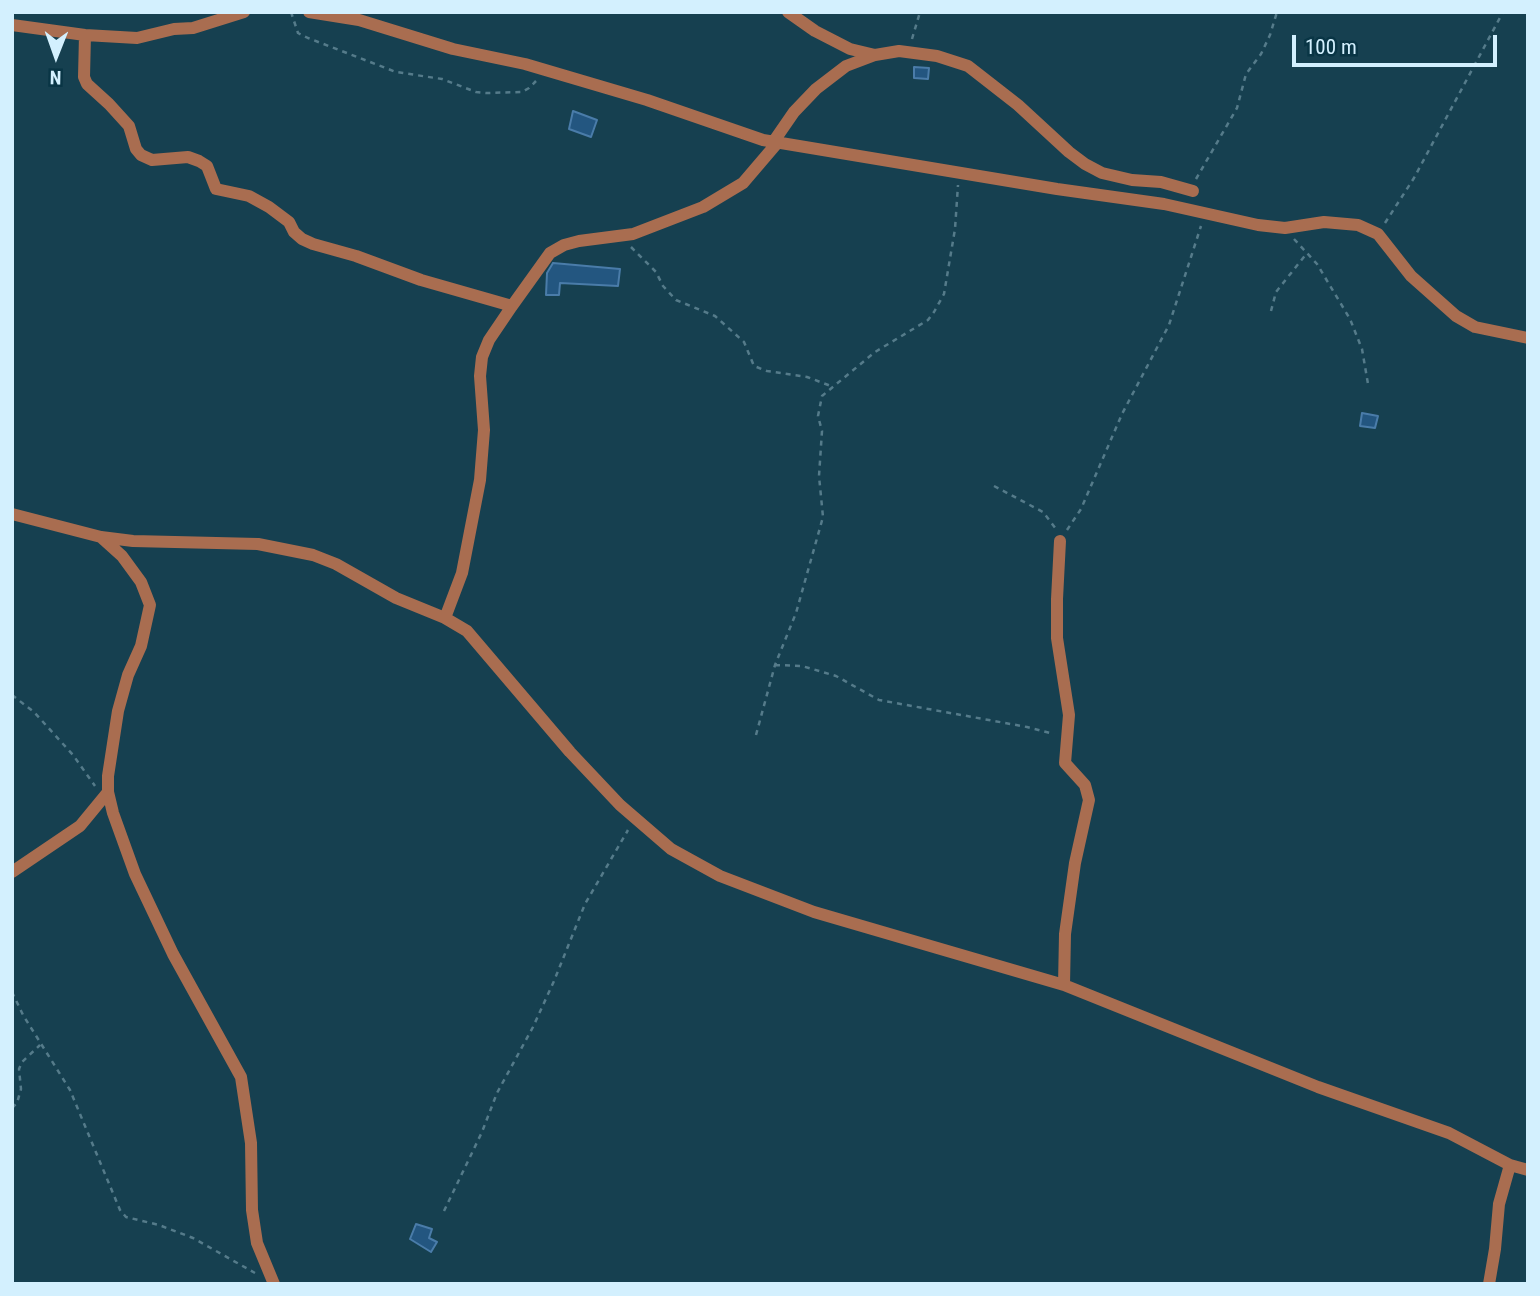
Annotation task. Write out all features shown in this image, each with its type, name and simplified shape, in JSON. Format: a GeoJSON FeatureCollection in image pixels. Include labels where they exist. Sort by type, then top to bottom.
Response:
{"type":"FeatureCollection","features":[{"type":"Feature","properties":{"kind":"street"},"geometry":{"type":"LineString","coordinates":[[12,25],[85,36],[138,38],[174,29],[193,28],[244,12]]}},
{"type":"Feature","properties":{"kind":"street"},"geometry":{"type":"LineString","coordinates":[[309,12],[359,20],[453,49],[545,70],[647,100],[763,140],[1198,211],[1258,225],[1285,228],[1324,222],[1357,225],[1378,234],[1411,276],[1456,316],[1475,327],[1528,338]]}},
{"type":"Feature","properties":{"kind":"street"},"geometry":{"type":"LineString","coordinates":[[788,12],[815,31],[850,49],[875,55]]}},
{"type":"Feature","properties":{"kind":"street"},"geometry":{"type":"LineString","coordinates":[[85,36],[84,77],[87,84],[129,126],[136,149],[141,155],[152,160],[188,158],[199,161],[207,166],[216,189],[249,196],[269,207],[289,222],[294,232],[302,239],[313,244],[356,256],[421,280],[512,306]]}},
{"type":"Feature","properties":{"kind":"street"},"geometry":{"type":"LineString","coordinates":[[445,618],[462,573],[480,480],[484,430],[480,376],[482,357],[489,340],[550,253],[564,245],[633,234],[703,207],[726,194],[743,183],[776,142],[794,112],[816,89],[846,66],[875,55],[908,52],[937,56],[968,66],[1026,112],[1069,152],[1102,173],[1132,180],[1161,182],[1193,191]]}},
{"type":"Feature","properties":{"kind":"street"},"geometry":{"type":"LineString","coordinates":[[12,514],[101,537],[133,541],[258,544],[336,564],[396,598],[445,618],[467,631],[570,752],[635,818],[671,849],[720,876],[814,912],[1064,985],[1318,1087],[1449,1133],[1510,1165],[1528,1170]]}},
{"type":"Feature","properties":{"kind":"street"},"geometry":{"type":"LineString","coordinates":[[12,872],[80,826],[105,795],[122,692],[141,646],[150,611],[141,582],[122,556],[101,537]]}},
{"type":"Feature","properties":{"kind":"street"},"geometry":{"type":"LineString","coordinates":[[1060,541],[1057,638],[1069,715],[1065,763],[1085,785],[1089,800],[1075,863],[1065,934],[1064,985]]}},
{"type":"Feature","properties":{"kind":"street"},"geometry":{"type":"LineString","coordinates":[[105,795],[135,874],[197,1000],[241,1077],[251,1143],[251,1210],[257,1243],[274,1284]]}},
{"type":"Feature","properties":{"kind":"street"},"geometry":{"type":"LineString","coordinates":[[1489,1284],[1499,1204],[1510,1165]]}},
{"type":"Feature","properties":{"kind":"path"},"geometry":{"type":"LineString","coordinates":[[291,12],[298,33],[320,44],[396,72],[442,79],[476,92],[522,92],[545,70]]}},
{"type":"Feature","properties":{"kind":"path"},"geometry":{"type":"LineString","coordinates":[[908,52],[920,12]]}},
{"type":"Feature","properties":{"kind":"path"},"geometry":{"type":"LineString","coordinates":[[1193,191],[1195,180],[1237,108],[1246,74],[1261,54],[1277,12]]}},
{"type":"Feature","properties":{"kind":"path"},"geometry":{"type":"LineString","coordinates":[[1378,234],[1414,178],[1503,12]]}},
{"type":"Feature","properties":{"kind":"path"},"geometry":{"type":"LineString","coordinates":[[756,735],[775,665],[796,613],[823,517],[819,477],[822,431],[819,407],[822,396],[831,386],[895,339],[928,320],[934,312],[944,294],[956,229],[956,197],[960,173]]}},
{"type":"Feature","properties":{"kind":"path"},"geometry":{"type":"LineString","coordinates":[[1060,541],[1081,509],[1122,414],[1168,325],[1201,225],[1198,211]]}},
{"type":"Feature","properties":{"kind":"path"},"geometry":{"type":"LineString","coordinates":[[1285,228],[1317,264],[1350,319],[1362,349],[1368,384]]}},
{"type":"Feature","properties":{"kind":"path"},"geometry":{"type":"LineString","coordinates":[[622,235],[656,272],[663,286],[676,300],[715,316],[744,342],[754,366],[767,371],[823,381],[831,386]]}},
{"type":"Feature","properties":{"kind":"path"},"geometry":{"type":"LineString","coordinates":[[1271,311],[1276,292],[1307,253]]}},
{"type":"Feature","properties":{"kind":"path"},"geometry":{"type":"LineString","coordinates":[[994,486],[1043,512],[1056,526],[1060,541]]}},
{"type":"Feature","properties":{"kind":"path"},"geometry":{"type":"LineString","coordinates":[[775,665],[802,666],[836,676],[879,700],[1048,731],[1067,740]]}},
{"type":"Feature","properties":{"kind":"path"},"geometry":{"type":"LineString","coordinates":[[12,695],[34,712],[105,795]]}},
{"type":"Feature","properties":{"kind":"path"},"geometry":{"type":"LineString","coordinates":[[444,1211],[477,1143],[497,1093],[533,1027],[585,904],[635,818]]}},
{"type":"Feature","properties":{"kind":"path"},"geometry":{"type":"LineString","coordinates":[[12,992],[40,1045],[70,1090],[120,1210],[126,1217],[159,1225],[193,1238],[261,1276]]}},
{"type":"Feature","properties":{"kind":"path"},"geometry":{"type":"LineString","coordinates":[[12,1108],[21,1089],[19,1069],[22,1062],[40,1045]]}},
{"type":"Feature","properties":{"kind":"building"},"geometry":{"type":"Polygon","coordinates":[[[914,67],[929,68],[928,79],[914,78],[914,67]]]}},
{"type":"Feature","properties":{"kind":"building"},"geometry":{"type":"Polygon","coordinates":[[[573,111],[597,120],[591,137],[569,129],[573,111]]]}},
{"type":"Feature","properties":{"kind":"building"},"geometry":{"type":"Polygon","coordinates":[[[553,263],[620,269],[618,286],[560,283],[559,295],[546,295],[547,273],[553,263]]]}},
{"type":"Feature","properties":{"kind":"building"},"geometry":{"type":"Polygon","coordinates":[[[1362,413],[1378,416],[1375,428],[1360,426],[1362,413]]]}},
{"type":"Feature","properties":{"kind":"building"},"geometry":{"type":"Polygon","coordinates":[[[416,1224],[432,1229],[429,1238],[437,1242],[431,1252],[410,1239],[416,1224]]]}}]}
